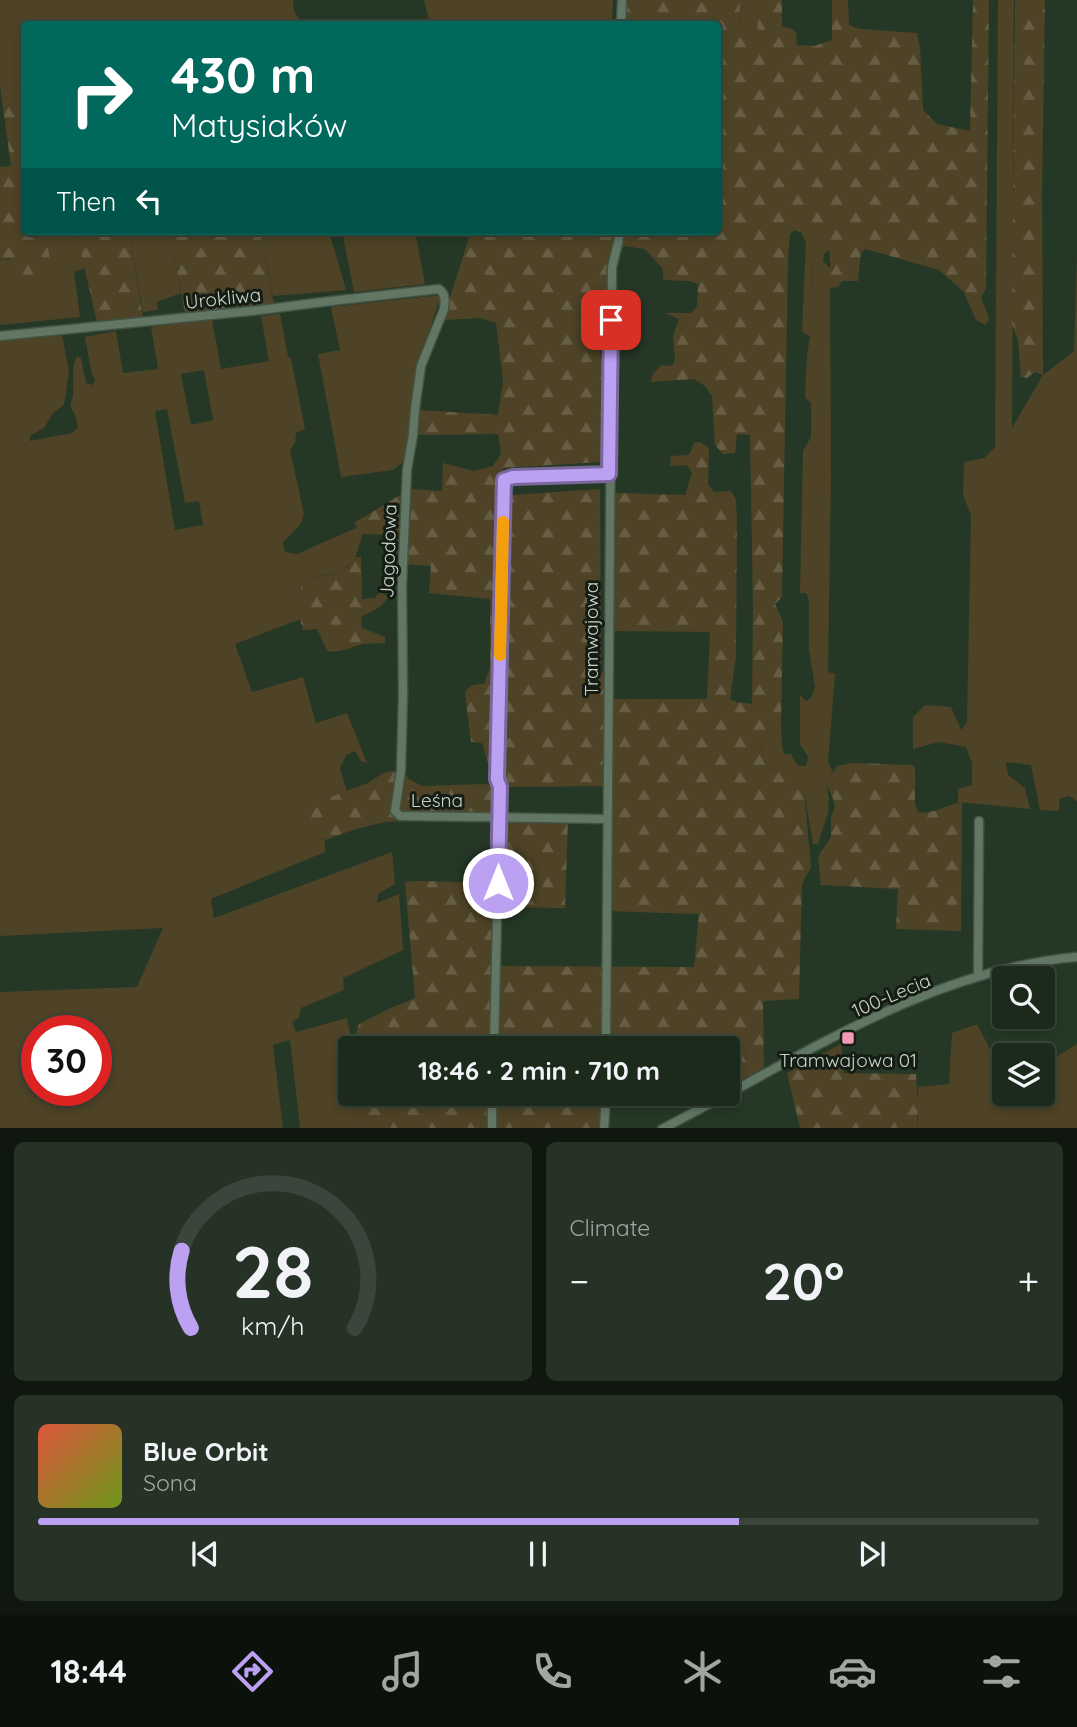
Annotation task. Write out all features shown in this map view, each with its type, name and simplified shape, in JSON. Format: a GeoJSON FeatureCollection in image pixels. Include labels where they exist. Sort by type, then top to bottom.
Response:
{"type":"FeatureCollection","features":[{"type":"Feature","properties":{"kind":"street"},"geometry":{"type":"LineString","coordinates":[[621,21],[622,0]]}},
{"type":"Feature","properties":{"kind":"street","name":"Tramwajowa"},"geometry":{"type":"LineString","coordinates":[[606,1036],[612,268],[620,235]]}},
{"type":"Feature","properties":{"kind":"street","name":"Urokliwa"},"geometry":{"type":"LineString","coordinates":[[0,336],[248,312],[439,289],[445,297]]}},
{"type":"Feature","properties":{"kind":"street","name":"Jagodowa"},"geometry":{"type":"LineString","coordinates":[[396,811],[401,770],[404,695],[402,585],[407,470],[421,366],[444,309],[445,297]]}},
{"type":"Feature","properties":{"kind":"street"},"geometry":{"type":"LineString","coordinates":[[494,1036],[504,480],[513,477],[609,474]]}},
{"type":"Feature","properties":{"kind":"street","name":"Leśna"},"geometry":{"type":"LineString","coordinates":[[396,811],[400,816],[606,819]]}},
{"type":"Feature","properties":{"kind":"street"},"geometry":{"type":"LineString","coordinates":[[978,976],[979,821]]}},
{"type":"Feature","properties":{"kind":"street","name":"100-Lecia"},"geometry":{"type":"LineString","coordinates":[[740,1087],[785,1062],[909,1002],[978,976],[1032,962],[1077,957]]}},
{"type":"Feature","properties":{"kind":"street"},"geometry":{"type":"LineString","coordinates":[[492,1106],[492,1128]]}},
{"type":"Feature","properties":{"kind":"street"},"geometry":{"type":"LineString","coordinates":[[604,1128],[605,1106]]}},
{"type":"Feature","properties":{"kind":"street","name":"100-Lecia"},"geometry":{"type":"LineString","coordinates":[[664,1128],[705,1106]]}},
{"type":"Feature","properties":{"kind":"green space"},"geometry":{"type":"Polygon","coordinates":[[[0,0],[293,0],[294,11],[300,21],[21,21],[21,96],[19,84],[0,86],[0,0]]]}},
{"type":"Feature","properties":{"kind":"green space"},"geometry":{"type":"Polygon","coordinates":[[[424,0],[613,0],[612,21],[429,21],[424,0]]]}},
{"type":"Feature","properties":{"kind":"green space"},"geometry":{"type":"Polygon","coordinates":[[[626,0],[740,0],[739,28],[743,38],[757,37],[758,0],[782,0],[782,27],[796,32],[797,45],[814,46],[832,40],[832,0],[848,0],[849,25],[860,29],[917,33],[923,110],[937,124],[970,131],[973,0],[989,0],[986,289],[981,297],[989,319],[986,325],[976,320],[964,292],[939,270],[866,249],[861,252],[858,281],[842,281],[838,287],[830,288],[828,242],[819,237],[812,251],[810,336],[802,332],[806,243],[801,232],[795,230],[790,234],[782,597],[775,604],[783,622],[781,727],[764,738],[761,747],[767,767],[781,773],[790,786],[804,790],[811,867],[802,884],[799,999],[763,1001],[764,1068],[740,1081],[740,1036],[355,1036],[359,1024],[415,998],[405,882],[498,883],[498,817],[385,822],[325,840],[315,837],[307,823],[304,807],[368,783],[383,773],[401,770],[409,779],[422,786],[484,784],[499,787],[482,743],[471,742],[465,693],[473,685],[484,684],[490,667],[490,599],[429,593],[431,566],[405,564],[406,553],[391,553],[393,535],[363,534],[354,523],[410,489],[442,491],[443,463],[474,471],[493,466],[501,454],[498,434],[416,435],[419,410],[498,415],[503,381],[496,323],[480,318],[443,320],[470,235],[721,235],[721,21],[632,21],[625,18],[626,0]],[[625,246],[614,254],[606,312],[597,316],[591,349],[600,351],[602,362],[601,462],[504,468],[497,481],[512,495],[600,489],[601,673],[607,672],[607,699],[707,699],[710,632],[607,631],[608,488],[617,493],[685,495],[692,473],[687,465],[670,466],[671,456],[689,455],[694,443],[700,442],[709,448],[708,484],[714,492],[731,491],[735,498],[737,515],[736,656],[730,699],[752,704],[750,435],[737,434],[735,453],[723,454],[715,445],[712,396],[705,386],[694,379],[651,382],[653,374],[661,365],[672,366],[675,360],[673,336],[679,319],[665,313],[691,313],[697,306],[698,284],[663,280],[663,269],[645,249],[625,246]],[[606,786],[500,787],[499,817],[568,820],[565,908],[498,907],[497,966],[694,967],[699,914],[606,911],[606,786]]]}},
{"type":"Feature","properties":{"kind":"green space"},"geometry":{"type":"Polygon","coordinates":[[[740,0],[758,0],[757,37],[742,38],[739,28],[740,0]]]}},
{"type":"Feature","properties":{"kind":"green space"},"geometry":{"type":"Polygon","coordinates":[[[998,0],[1014,0],[1012,428],[1043,375],[1074,351],[1077,256],[1077,801],[1069,796],[1059,799],[1059,811],[1040,810],[1031,765],[1006,762],[1008,775],[1025,788],[1030,809],[958,802],[958,789],[972,785],[972,763],[966,747],[939,742],[913,749],[913,717],[925,705],[951,707],[961,730],[967,722],[971,515],[963,495],[964,462],[984,458],[995,447],[998,0]]]}},
{"type":"Feature","properties":{"kind":"green space"},"geometry":{"type":"Polygon","coordinates":[[[1015,0],[1045,0],[1043,375],[1035,372],[1027,378],[1021,377],[1018,341],[1012,324],[1015,0]]]}},
{"type":"Feature","properties":{"kind":"green space"},"geometry":{"type":"Polygon","coordinates":[[[19,84],[21,96],[21,235],[46,235],[53,277],[22,279],[16,259],[0,259],[0,167],[11,166],[0,86],[19,84]]]}},
{"type":"Feature","properties":{"kind":"green space"},"geometry":{"type":"Polygon","coordinates":[[[46,235],[77,235],[85,268],[74,272],[80,317],[0,325],[0,260],[16,259],[52,277],[46,235]]]}},
{"type":"Feature","properties":{"kind":"green space"},"geometry":{"type":"Polygon","coordinates":[[[77,235],[130,235],[144,323],[98,327],[77,235]]]}},
{"type":"Feature","properties":{"kind":"green space"},"geometry":{"type":"Polygon","coordinates":[[[130,235],[170,235],[181,293],[157,302],[158,310],[143,312],[130,235]]]}},
{"type":"Feature","properties":{"kind":"green space"},"geometry":{"type":"Polygon","coordinates":[[[170,235],[272,235],[261,237],[275,309],[186,317],[170,235]]]}},
{"type":"Feature","properties":{"kind":"green space"},"geometry":{"type":"Polygon","coordinates":[[[326,235],[331,238],[346,290],[273,296],[261,237],[326,235]]]}},
{"type":"Feature","properties":{"kind":"green space"},"geometry":{"type":"Polygon","coordinates":[[[343,235],[416,235],[425,284],[354,292],[343,235]]]}},
{"type":"Feature","properties":{"kind":"green space"},"geometry":{"type":"Polygon","coordinates":[[[819,237],[828,242],[829,250],[824,254],[823,261],[830,268],[828,672],[835,674],[828,763],[833,771],[826,784],[828,813],[818,844],[813,844],[804,790],[789,786],[777,770],[767,767],[761,746],[767,733],[781,727],[784,754],[791,754],[798,766],[806,766],[808,757],[800,744],[800,695],[806,701],[811,698],[815,687],[809,650],[809,600],[806,593],[800,593],[803,451],[811,437],[811,403],[805,398],[812,251],[819,237]]]}},
{"type":"Feature","properties":{"kind":"green space"},"geometry":{"type":"Polygon","coordinates":[[[441,295],[418,365],[404,461],[393,470],[341,477],[318,354],[340,350],[331,307],[441,295]]]}},
{"type":"Feature","properties":{"kind":"green space"},"geometry":{"type":"Polygon","coordinates":[[[280,314],[305,429],[296,433],[295,443],[290,450],[304,514],[300,525],[283,542],[285,552],[297,554],[358,527],[363,534],[354,561],[339,572],[300,581],[306,617],[235,644],[252,692],[303,677],[316,723],[347,713],[367,763],[361,761],[355,751],[346,755],[340,769],[347,791],[304,808],[315,837],[325,840],[325,852],[211,899],[214,918],[392,852],[395,884],[378,894],[377,903],[399,894],[403,950],[343,978],[344,990],[301,1008],[299,1018],[292,1022],[296,1032],[347,1018],[351,1036],[338,1036],[338,1106],[357,1106],[359,1128],[300,1128],[290,1040],[273,1045],[283,1128],[0,1128],[0,992],[137,987],[163,928],[0,936],[0,340],[62,334],[69,372],[64,405],[53,413],[44,428],[30,436],[30,441],[72,433],[78,428],[70,405],[74,362],[77,356],[81,358],[86,383],[93,385],[95,380],[85,337],[116,331],[123,373],[158,369],[151,327],[212,319],[221,369],[269,361],[261,316],[280,314]],[[204,370],[181,374],[191,425],[213,420],[204,370]],[[167,409],[155,411],[175,530],[203,525],[199,501],[185,503],[167,409]]]}},
{"type":"Feature","properties":{"kind":"green space"},"geometry":{"type":"Polygon","coordinates":[[[356,557],[361,557],[362,599],[375,598],[381,591],[388,598],[380,607],[361,617],[362,628],[385,637],[385,643],[362,644],[328,652],[317,629],[303,630],[300,619],[306,617],[300,581],[339,572],[356,557]]]}},
{"type":"Feature","properties":{"kind":"green space"},"geometry":{"type":"Polygon","coordinates":[[[852,763],[913,765],[915,804],[918,812],[930,812],[962,802],[961,931],[896,929],[898,889],[821,885],[818,857],[831,837],[831,817],[835,806],[826,784],[837,766],[852,763]]]}},
{"type":"Feature","properties":{"kind":"green space"},"geometry":{"type":"Polygon","coordinates":[[[977,1024],[992,1053],[992,1106],[1055,1106],[1055,1058],[1077,1044],[1077,1128],[918,1128],[918,1087],[949,1084],[952,1033],[977,1024]]]}},
{"type":"Feature","properties":{"kind":"green space"},"geometry":{"type":"Polygon","coordinates":[[[841,1044],[844,1073],[916,1074],[917,1095],[922,1107],[917,1115],[918,1128],[800,1128],[787,1073],[841,1044]]]}},
{"type":"Feature","properties":{"kind":"green space"},"geometry":{"type":"Polygon","coordinates":[[[357,1106],[605,1106],[604,1128],[359,1128],[357,1106]]]}},
{"type":"Feature","properties":{"kind":"slow traffic"},"geometry":{"type":"LineString","coordinates":[[500,655],[503,522]]}},
{"type":"Feature","properties":{"kind":"place","name":"Tramwajowa 01"},"geometry":{"type":"Point","coordinates":[848,1038]}},
{"type":"Feature","properties":{"kind":"route"},"geometry":{"type":"LineString","coordinates":[[498,883],[500,787],[497,779],[504,480],[513,477],[609,474],[611,320]]}}]}
